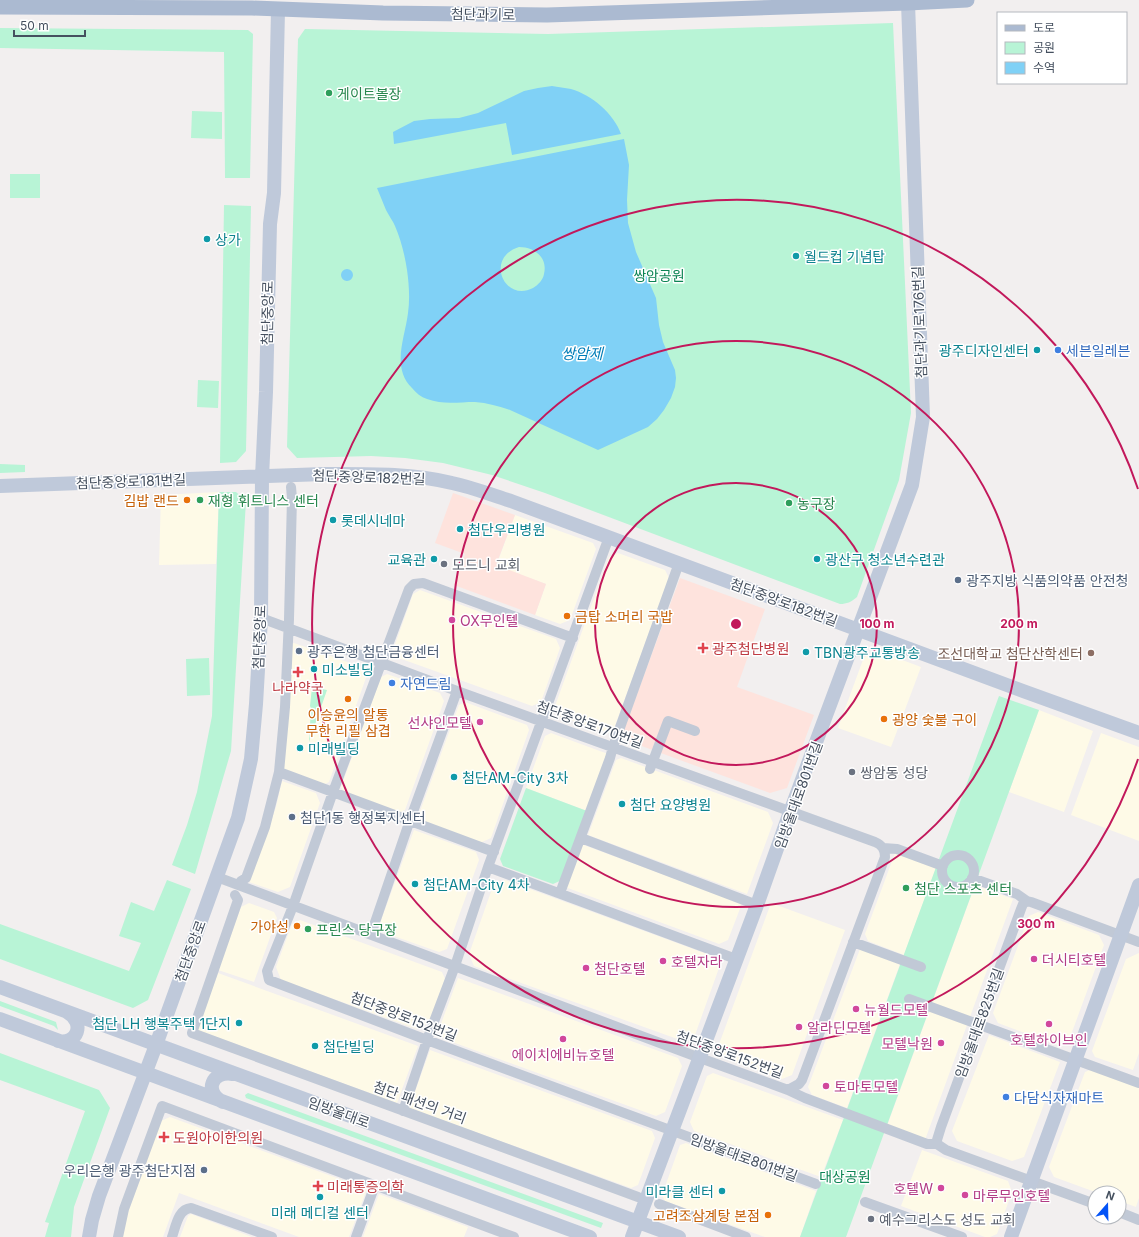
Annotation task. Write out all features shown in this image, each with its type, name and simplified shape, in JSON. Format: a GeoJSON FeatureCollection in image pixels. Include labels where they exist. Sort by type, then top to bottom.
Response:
{"type":"FeatureCollection","features":[{"type":"Feature","properties":{"kind":"main road","name":"첨단과기로"},"geometry":{"type":"LineString","coordinates":[[0,7],[19,4],[547,15],[967,0]]}},
{"type":"Feature","properties":{"kind":"street","name":"첨단과기로176번길"},"geometry":{"type":"LineString","coordinates":[[858,630],[912,485],[923,417],[908,3]]}},
{"type":"Feature","properties":{"kind":"street","name":"첨단중앙로"},"geometry":{"type":"LineString","coordinates":[[88,1237],[99,1196],[156,1045],[238,818],[251,759],[256,704],[260,618],[262,477],[266,392],[270,224],[274,193],[278,10]]}},
{"type":"Feature","properties":{"kind":"street","name":"첨단중앙로182번길"},"geometry":{"type":"LineString","coordinates":[[262,477],[324,474],[369,474],[404,475],[452,482],[609,537],[1139,733]]}},
{"type":"Feature","properties":{"kind":"street","name":"첨단중앙로181번길"},"geometry":{"type":"LineString","coordinates":[[0,486],[262,477]]}},
{"type":"Feature","properties":{"kind":"street"},"geometry":{"type":"LineString","coordinates":[[240,881],[246,878],[265,827],[279,772],[285,707],[289,628],[291,487]]}},
{"type":"Feature","properties":{"kind":"street"},"geometry":{"type":"LineString","coordinates":[[403,1111],[427,1040],[455,966],[488,868],[609,537]]}},
{"type":"Feature","properties":{"kind":"street"},"geometry":{"type":"LineString","coordinates":[[560,893],[610,758],[679,563]]}},
{"type":"Feature","properties":{"kind":"street"},"geometry":{"type":"LineString","coordinates":[[381,662],[409,589],[414,584],[423,583],[573,638]]}},
{"type":"Feature","properties":{"kind":"street","name":"첨단중앙로170번길"},"geometry":{"type":"LineString","coordinates":[[260,618],[790,812]]}},
{"type":"Feature","properties":{"kind":"street","name":"임방울대로801번길"},"geometry":{"type":"LineString","coordinates":[[632,1237],[757,905],[858,630]]}},
{"type":"Feature","properties":{"kind":"street","name":"첨단중앙로152번길"},"geometry":{"type":"LineString","coordinates":[[381,662],[293,906],[267,971],[269,980],[672,1131]]}},
{"type":"Feature","properties":{"kind":"street"},"geometry":{"type":"LineString","coordinates":[[371,934],[410,820],[458,691]]}},
{"type":"Feature","properties":{"kind":"street"},"geometry":{"type":"LineString","coordinates":[[649,771],[668,721],[695,731]]}},
{"type":"Feature","properties":{"kind":"street"},"geometry":{"type":"LineString","coordinates":[[279,772],[494,852]]}},
{"type":"Feature","properties":{"kind":"street"},"geometry":{"type":"LineString","coordinates":[[790,812],[875,842],[880,844],[883,848],[897,849],[943,866]]}},
{"type":"Feature","properties":{"kind":"street"},"geometry":{"type":"LineString","coordinates":[[581,838],[757,905]]}},
{"type":"Feature","properties":{"kind":"street","name":"첨단중앙로152번길"},"geometry":{"type":"LineString","coordinates":[[217,877],[788,1090],[799,1084],[802,1080],[885,857],[883,848]]}},
{"type":"Feature","properties":{"kind":"street"},"geometry":{"type":"LineString","coordinates":[[961,855],[972,863],[974,872],[972,878],[963,886],[950,885],[942,874],[943,866],[948,858],[961,855]]}},
{"type":"Feature","properties":{"kind":"street"},"geometry":{"type":"LineString","coordinates":[[488,868],[560,893],[736,959]]}},
{"type":"Feature","properties":{"kind":"street"},"geometry":{"type":"LineString","coordinates":[[972,878],[1017,894],[1028,902],[1139,942]]}},
{"type":"Feature","properties":{"kind":"street"},"geometry":{"type":"LineString","coordinates":[[1011,1237],[1139,885]]}},
{"type":"Feature","properties":{"kind":"street","name":"첨단 패션의 거리"},"geometry":{"type":"LineString","coordinates":[[235,895],[238,900],[192,1033],[638,1197]]}},
{"type":"Feature","properties":{"kind":"street","name":"임방울대로825번길"},"geometry":{"type":"LineString","coordinates":[[937,1144],[941,1127],[1021,909],[1024,904],[1028,902]]}},
{"type":"Feature","properties":{"kind":"street"},"geometry":{"type":"LineString","coordinates":[[853,942],[921,966]]}},
{"type":"Feature","properties":{"kind":"street","name":"임방울대로"},"geometry":{"type":"LineString","coordinates":[[0,987],[679,1237]]}},
{"type":"Feature","properties":{"kind":"street"},"geometry":{"type":"LineString","coordinates":[[909,998],[1139,1083]]}},
{"type":"Feature","properties":{"kind":"street"},"geometry":{"type":"LineString","coordinates":[[56,1040],[70,1040],[76,1033],[76,1019],[66,1012]]}},
{"type":"Feature","properties":{"kind":"street"},"geometry":{"type":"LineString","coordinates":[[0,1019],[590,1237]]}},
{"type":"Feature","properties":{"kind":"street"},"geometry":{"type":"LineString","coordinates":[[224,1102],[216,1099],[212,1086],[213,1081],[220,1074],[235,1074]]}},
{"type":"Feature","properties":{"kind":"street"},"geometry":{"type":"LineString","coordinates":[[788,1090],[805,1098],[927,1144],[937,1144],[946,1150],[1087,1201]]}},
{"type":"Feature","properties":{"kind":"street"},"geometry":{"type":"LineString","coordinates":[[118,1237],[124,1209],[162,1106],[514,1237]]}},
{"type":"Feature","properties":{"kind":"street","name":"임방울대로801번길"},"geometry":{"type":"LineString","coordinates":[[672,1131],[816,1184]]}},
{"type":"Feature","properties":{"kind":"street"},"geometry":{"type":"LineString","coordinates":[[356,1237],[375,1185]]}},
{"type":"Feature","properties":{"kind":"street"},"geometry":{"type":"LineString","coordinates":[[865,1202],[962,1237]]}},
{"type":"Feature","properties":{"kind":"street"},"geometry":{"type":"LineString","coordinates":[[659,1204],[746,1237]]}},
{"type":"Feature","properties":{"kind":"street"},"geometry":{"type":"LineString","coordinates":[[172,1237],[180,1212],[186,1208],[191,1208],[272,1237]]}},
{"type":"Feature","properties":{"kind":"street"},"geometry":{"type":"LineString","coordinates":[[1127,1215],[1139,1220]]}},
{"type":"Feature","properties":{"kind":"shaded area"},"geometry":{"type":"Polygon","coordinates":[[[219,492],[216,564],[159,565],[161,495],[219,492]]]}},
{"type":"Feature","properties":{"kind":"shaded area"},"geometry":{"type":"Polygon","coordinates":[[[453,493],[515,515],[496,565],[546,584],[535,615],[454,585],[465,554],[435,543],[453,493]]]}},
{"type":"Feature","properties":{"kind":"shaded area"},"geometry":{"type":"Polygon","coordinates":[[[515,515],[593,543],[596,549],[570,620],[560,624],[535,615],[546,584],[496,566],[515,515]]]}},
{"type":"Feature","properties":{"kind":"shaded area"},"geometry":{"type":"Polygon","coordinates":[[[618,553],[665,570],[669,578],[612,734],[560,716],[555,706],[609,557],[618,553]]]}},
{"type":"Feature","properties":{"kind":"shaded area","name":"광주첨단병원"},"geometry":{"type":"Polygon","coordinates":[[[680,578],[765,609],[737,687],[814,715],[787,788],[770,793],[628,741],[623,732],[680,578]]]}},
{"type":"Feature","properties":{"kind":"shaded area"},"geometry":{"type":"Polygon","coordinates":[[[420,590],[556,639],[560,648],[541,702],[532,706],[396,657],[393,650],[413,594],[420,590]]]}},
{"type":"Feature","properties":{"kind":"shaded area"},"geometry":{"type":"Polygon","coordinates":[[[294,643],[364,668],[367,675],[329,782],[323,785],[284,771],[283,768],[291,644],[294,643]]]}},
{"type":"Feature","properties":{"kind":"shaded area"},"geometry":{"type":"Polygon","coordinates":[[[878,651],[921,667],[891,747],[838,728],[864,657],[878,651]]]}},
{"type":"Feature","properties":{"kind":"shaded area"},"geometry":{"type":"Polygon","coordinates":[[[387,674],[440,693],[444,701],[405,810],[398,813],[345,794],[341,787],[381,677],[387,674]]]}},
{"type":"Feature","properties":{"kind":"shaded area"},"geometry":{"type":"Polygon","coordinates":[[[465,702],[527,725],[529,730],[491,838],[480,843],[424,823],[419,814],[459,705],[465,702]]]}},
{"type":"Feature","properties":{"kind":"shaded area"},"geometry":{"type":"Polygon","coordinates":[[[1039,710],[1093,731],[1064,812],[1009,792],[1039,710]]]}},
{"type":"Feature","properties":{"kind":"shaded area"},"geometry":{"type":"Polygon","coordinates":[[[551,733],[608,754],[587,811],[526,788],[545,736],[551,733]]]}},
{"type":"Feature","properties":{"kind":"shaded area"},"geometry":{"type":"Polygon","coordinates":[[[1101,733],[1139,747],[1139,841],[1071,815],[1101,733]]]}},
{"type":"Feature","properties":{"kind":"shaded area"},"geometry":{"type":"Polygon","coordinates":[[[621,758],[768,812],[773,823],[747,894],[588,835],[616,760],[621,758]]]}},
{"type":"Feature","properties":{"kind":"shaded area"},"geometry":{"type":"Polygon","coordinates":[[[282,781],[316,793],[320,803],[290,887],[278,892],[249,882],[276,807],[282,781]]]}},
{"type":"Feature","properties":{"kind":"shaded area"},"geometry":{"type":"Polygon","coordinates":[[[414,830],[476,852],[479,860],[447,949],[439,952],[385,933],[380,923],[414,830]]]}},
{"type":"Feature","properties":{"kind":"shaded area"},"geometry":{"type":"Polygon","coordinates":[[[581,844],[740,903],[741,906],[728,940],[719,944],[565,887],[581,844]]]}},
{"type":"Feature","properties":{"kind":"shaded area"},"geometry":{"type":"Polygon","coordinates":[[[895,853],[936,868],[904,955],[868,941],[865,934],[895,853]]]}},
{"type":"Feature","properties":{"kind":"shaded area"},"geometry":{"type":"Polygon","coordinates":[[[505,880],[715,957],[719,968],[695,1035],[683,1041],[474,966],[469,954],[493,886],[505,880]]]}},
{"type":"Feature","properties":{"kind":"shaded area"},"geometry":{"type":"Polygon","coordinates":[[[975,885],[1013,899],[925,1140],[887,1126],[975,885]]]}},
{"type":"Feature","properties":{"kind":"shaded area"},"geometry":{"type":"Polygon","coordinates":[[[249,903],[274,912],[277,918],[254,982],[218,970],[241,907],[249,903]]]}},
{"type":"Feature","properties":{"kind":"shaded area"},"geometry":{"type":"Polygon","coordinates":[[[771,903],[845,930],[792,1075],[782,1079],[723,1058],[718,1047],[771,903]]]}},
{"type":"Feature","properties":{"kind":"shaded area"},"geometry":{"type":"Polygon","coordinates":[[[1038,912],[1099,935],[1104,945],[1068,1043],[1060,1046],[998,1023],[993,1013],[1029,916],[1038,912]]]}},
{"type":"Feature","properties":{"kind":"shaded area"},"geometry":{"type":"Polygon","coordinates":[[[300,920],[442,972],[445,979],[429,1023],[417,1029],[281,980],[276,967],[292,924],[300,920]]]}},
{"type":"Feature","properties":{"kind":"shaded area"},"geometry":{"type":"Polygon","coordinates":[[[860,949],[900,964],[847,1108],[812,1095],[808,1087],[860,949]]]}},
{"type":"Feature","properties":{"kind":"shaded area"},"geometry":{"type":"Polygon","coordinates":[[[1139,953],[1139,1053],[1133,1070],[1095,1057],[1092,1051],[1126,959],[1139,953]]]}},
{"type":"Feature","properties":{"kind":"shaded area"},"geometry":{"type":"Polygon","coordinates":[[[218,973],[418,1046],[397,1103],[197,1030],[218,973]]]}},
{"type":"Feature","properties":{"kind":"shaded area"},"geometry":{"type":"Polygon","coordinates":[[[458,978],[678,1058],[682,1066],[665,1112],[656,1116],[444,1039],[439,1029],[458,978]]]}},
{"type":"Feature","properties":{"kind":"shaded area","name":"다담식자재마트"},"geometry":{"type":"Polygon","coordinates":[[[989,1035],[1060,1062],[1024,1157],[1012,1161],[957,1141],[952,1131],[989,1035]]]}},
{"type":"Feature","properties":{"kind":"shaded area"},"geometry":{"type":"Polygon","coordinates":[[[430,1050],[652,1131],[655,1138],[638,1185],[631,1188],[409,1108],[430,1050]]]}},
{"type":"Feature","properties":{"kind":"shaded area"},"geometry":{"type":"Polygon","coordinates":[[[1092,1069],[1139,1087],[1139,1198],[1136,1207],[1127,1204],[1127,1185],[1087,1185],[1087,1189],[1054,1177],[1049,1167],[1085,1072],[1092,1069]]]}},
{"type":"Feature","properties":{"kind":"shaded area"},"geometry":{"type":"Polygon","coordinates":[[[713,1073],[843,1120],[821,1177],[694,1131],[690,1122],[707,1076],[713,1073]]]}},
{"type":"Feature","properties":{"kind":"shaded area"},"geometry":{"type":"Polygon","coordinates":[[[170,1117],[367,1189],[349,1237],[299,1237],[179,1193],[163,1237],[121,1237],[123,1226],[161,1121],[170,1117]]]}},
{"type":"Feature","properties":{"kind":"shaded area"},"geometry":{"type":"Polygon","coordinates":[[[686,1143],[816,1191],[800,1237],[765,1237],[665,1201],[662,1195],[680,1145],[686,1143]]]}},
{"type":"Feature","properties":{"kind":"shaded area"},"geometry":{"type":"Polygon","coordinates":[[[922,1150],[1008,1181],[1012,1192],[997,1234],[990,1237],[985,1237],[901,1206],[922,1150]]]}},
{"type":"Feature","properties":{"kind":"shaded area"},"geometry":{"type":"Polygon","coordinates":[[[379,1194],[468,1227],[464,1237],[363,1237],[379,1194]]]}},
{"type":"Feature","properties":{"kind":"shaded area"},"geometry":{"type":"Polygon","coordinates":[[[191,1214],[252,1237],[180,1237],[188,1216],[191,1214]]]}},
{"type":"Feature","properties":{"kind":"green space","name":"쌍암공원"},"geometry":{"type":"Polygon","coordinates":[[[893,23],[911,413],[899,480],[857,597],[853,600],[840,604],[545,493],[492,475],[443,463],[405,458],[371,456],[297,458],[287,447],[298,39],[305,29],[548,34],[893,23]]]}},
{"type":"Feature","properties":{"kind":"green space"},"geometry":{"type":"Polygon","coordinates":[[[0,28],[248,30],[253,34],[250,178],[225,178],[224,52],[0,48],[0,28]]]}},
{"type":"Feature","properties":{"kind":"green space"},"geometry":{"type":"Polygon","coordinates":[[[192,111],[222,112],[222,139],[191,138],[192,111]]]}},
{"type":"Feature","properties":{"kind":"green space"},"geometry":{"type":"Polygon","coordinates":[[[10,174],[40,174],[40,198],[10,198],[10,174]]]}},
{"type":"Feature","properties":{"kind":"green space"},"geometry":{"type":"Polygon","coordinates":[[[224,205],[251,206],[246,451],[236,462],[220,463],[224,205]]]}},
{"type":"Feature","properties":{"kind":"green space"},"geometry":{"type":"Polygon","coordinates":[[[198,380],[219,381],[218,408],[197,407],[198,380]]]}},
{"type":"Feature","properties":{"kind":"green space"},"geometry":{"type":"Polygon","coordinates":[[[0,464],[25,465],[25,472],[0,473],[0,464]]]}},
{"type":"Feature","properties":{"kind":"green space"},"geometry":{"type":"Polygon","coordinates":[[[219,492],[236,492],[246,501],[231,751],[195,874],[172,865],[187,825],[197,792],[212,716],[219,492]]]}},
{"type":"Feature","properties":{"kind":"green space"},"geometry":{"type":"Polygon","coordinates":[[[209,658],[210,695],[187,696],[186,659],[209,658]]]}},
{"type":"Feature","properties":{"kind":"green space"},"geometry":{"type":"Polygon","coordinates":[[[312,687],[327,690],[309,742],[310,706],[312,687]]]}},
{"type":"Feature","properties":{"kind":"green space","name":"대상공원"},"geometry":{"type":"Polygon","coordinates":[[[999,696],[1039,710],[846,1237],[800,1237],[999,696]]]}},
{"type":"Feature","properties":{"kind":"green space"},"geometry":{"type":"Polygon","coordinates":[[[526,788],[587,811],[562,880],[553,884],[503,866],[500,859],[526,788]]]}},
{"type":"Feature","properties":{"kind":"green space"},"geometry":{"type":"Polygon","coordinates":[[[167,880],[191,889],[148,1000],[133,1008],[0,959],[0,924],[129,971],[141,943],[119,936],[131,902],[154,911],[167,880]]]}},
{"type":"Feature","properties":{"kind":"green space"},"geometry":{"type":"Polygon","coordinates":[[[0,1001],[56,1022],[58,1030],[54,1026],[0,1006],[0,1001]]]}},
{"type":"Feature","properties":{"kind":"green space"},"geometry":{"type":"Polygon","coordinates":[[[0,1053],[99,1090],[110,1108],[74,1207],[71,1237],[45,1237],[49,1223],[45,1222],[85,1111],[0,1080],[0,1053]]]}},
{"type":"Feature","properties":{"kind":"green space"},"geometry":{"type":"Polygon","coordinates":[[[248,1093],[603,1223],[601,1228],[246,1098],[245,1095],[248,1093]]]}},
{"type":"Feature","properties":{"kind":"water"},"geometry":{"type":"Polygon","coordinates":[[[552,86],[571,89],[587,96],[608,113],[621,134],[512,155],[506,123],[394,144],[393,132],[414,121],[459,118],[478,113],[524,91],[552,86]]]}},
{"type":"Feature","properties":{"kind":"water","name":"쌍암제"},"geometry":{"type":"Polygon","coordinates":[[[624,139],[629,165],[627,200],[628,223],[636,252],[656,298],[659,325],[663,342],[675,370],[676,378],[675,387],[671,398],[657,419],[648,427],[598,450],[502,407],[475,402],[439,402],[425,398],[417,393],[406,380],[402,371],[401,362],[402,342],[409,302],[405,259],[397,231],[377,188],[624,139]],[[519,247],[508,253],[502,260],[501,269],[502,277],[507,285],[514,289],[523,291],[533,288],[538,284],[543,276],[545,268],[539,254],[525,247],[519,247]]]}},
{"type":"Feature","properties":{"kind":"water"},"geometry":{"type":"Polygon","coordinates":[[[345,269],[349,269],[353,275],[349,281],[345,281],[341,277],[341,273],[345,269]]]}},
{"type":"Feature","properties":{"kind":"place","name":"게이트볼장"},"geometry":{"type":"Point","coordinates":[329,93]}},
{"type":"Feature","properties":{"kind":"place","name":"상가"},"geometry":{"type":"Point","coordinates":[207,239]}},
{"type":"Feature","properties":{"kind":"place","name":"월드컵 기념탑"},"geometry":{"type":"Point","coordinates":[796,256]}},
{"type":"Feature","properties":{"kind":"place","name":"광주디자인센터"},"geometry":{"type":"Point","coordinates":[1037,350]}},
{"type":"Feature","properties":{"kind":"place","name":"세븐일레븐"},"geometry":{"type":"Point","coordinates":[1058,350]}},
{"type":"Feature","properties":{"kind":"place","name":"김밥 랜드"},"geometry":{"type":"Point","coordinates":[187,500]}},
{"type":"Feature","properties":{"kind":"place","name":"재형 휘트니스 센터"},"geometry":{"type":"Point","coordinates":[200,500]}},
{"type":"Feature","properties":{"kind":"place","name":"농구장"},"geometry":{"type":"Point","coordinates":[789,503]}},
{"type":"Feature","properties":{"kind":"place","name":"롯데시네마"},"geometry":{"type":"Point","coordinates":[333,520]}},
{"type":"Feature","properties":{"kind":"place","name":"첨단우리병원"},"geometry":{"type":"Point","coordinates":[460,529]}},
{"type":"Feature","properties":{"kind":"place","name":"교육관"},"geometry":{"type":"Point","coordinates":[434,559]}},
{"type":"Feature","properties":{"kind":"place","name":"광산구 청소년수련관"},"geometry":{"type":"Point","coordinates":[817,559]}},
{"type":"Feature","properties":{"kind":"place","name":"모드니 교회"},"geometry":{"type":"Point","coordinates":[444,564]}},
{"type":"Feature","properties":{"kind":"place","name":"광주지방 식품의약품 안전청"},"geometry":{"type":"Point","coordinates":[958,580]}},
{"type":"Feature","properties":{"kind":"place","name":"금탑 소머리 국밥"},"geometry":{"type":"Point","coordinates":[567,616]}},
{"type":"Feature","properties":{"kind":"place","name":"OX무인텔"},"geometry":{"type":"Point","coordinates":[452,620]}},
{"type":"Feature","properties":{"kind":"place","name":"광주첨단병원"},"geometry":{"type":"Point","coordinates":[703,648]}},
{"type":"Feature","properties":{"kind":"place","name":"광주은행 첨단금융센터"},"geometry":{"type":"Point","coordinates":[299,651]}},
{"type":"Feature","properties":{"kind":"place","name":"TBN광주교통방송"},"geometry":{"type":"Point","coordinates":[806,652]}},
{"type":"Feature","properties":{"kind":"place","name":"조선대학교 첨단산학센터"},"geometry":{"type":"Point","coordinates":[1091,653]}},
{"type":"Feature","properties":{"kind":"place","name":"미소빌딩"},"geometry":{"type":"Point","coordinates":[314,669]}},
{"type":"Feature","properties":{"kind":"place","name":"나라약국"},"geometry":{"type":"Point","coordinates":[298,672]}},
{"type":"Feature","properties":{"kind":"place","name":"자연드림"},"geometry":{"type":"Point","coordinates":[392,683]}},
{"type":"Feature","properties":{"kind":"place","name":"이승윤의 알통 무한 리필 삼겹"},"geometry":{"type":"Point","coordinates":[348,699]}},
{"type":"Feature","properties":{"kind":"place","name":"광양 숯불 구이"},"geometry":{"type":"Point","coordinates":[884,719]}},
{"type":"Feature","properties":{"kind":"place","name":"선샤인모텔"},"geometry":{"type":"Point","coordinates":[480,722]}},
{"type":"Feature","properties":{"kind":"place","name":"미래빌딩"},"geometry":{"type":"Point","coordinates":[300,748]}},
{"type":"Feature","properties":{"kind":"place","name":"쌍암동 성당"},"geometry":{"type":"Point","coordinates":[852,772]}},
{"type":"Feature","properties":{"kind":"place","name":"첨단AM-City 3차"},"geometry":{"type":"Point","coordinates":[454,777]}},
{"type":"Feature","properties":{"kind":"place","name":"첨단 요양병원"},"geometry":{"type":"Point","coordinates":[622,804]}},
{"type":"Feature","properties":{"kind":"place","name":"첨단1동 행정복지센터"},"geometry":{"type":"Point","coordinates":[292,817]}},
{"type":"Feature","properties":{"kind":"place","name":"첨단AM-City 4차"},"geometry":{"type":"Point","coordinates":[415,884]}},
{"type":"Feature","properties":{"kind":"place","name":"첨단 스포츠 센터"},"geometry":{"type":"Point","coordinates":[906,888]}},
{"type":"Feature","properties":{"kind":"place","name":"가야성"},"geometry":{"type":"Point","coordinates":[297,926]}},
{"type":"Feature","properties":{"kind":"place","name":"프린스 당구장"},"geometry":{"type":"Point","coordinates":[308,929]}},
{"type":"Feature","properties":{"kind":"place","name":"더시티호텔"},"geometry":{"type":"Point","coordinates":[1034,959]}},
{"type":"Feature","properties":{"kind":"place","name":"호텔자라"},"geometry":{"type":"Point","coordinates":[663,961]}},
{"type":"Feature","properties":{"kind":"place","name":"첨단호텔"},"geometry":{"type":"Point","coordinates":[586,968]}},
{"type":"Feature","properties":{"kind":"place","name":"뉴월드모텔"},"geometry":{"type":"Point","coordinates":[856,1009]}},
{"type":"Feature","properties":{"kind":"place","name":"첨단 LH 행복주택 1단지"},"geometry":{"type":"Point","coordinates":[239,1023]}},
{"type":"Feature","properties":{"kind":"place","name":"호텔하이브인"},"geometry":{"type":"Point","coordinates":[1049,1024]}},
{"type":"Feature","properties":{"kind":"place","name":"알라딘모텔"},"geometry":{"type":"Point","coordinates":[799,1027]}},
{"type":"Feature","properties":{"kind":"place","name":"에이치에비뉴호텔"},"geometry":{"type":"Point","coordinates":[563,1039]}},
{"type":"Feature","properties":{"kind":"place","name":"모텔낙원"},"geometry":{"type":"Point","coordinates":[941,1043]}},
{"type":"Feature","properties":{"kind":"place","name":"첨단빌딩"},"geometry":{"type":"Point","coordinates":[315,1046]}},
{"type":"Feature","properties":{"kind":"place","name":"토마토모텔"},"geometry":{"type":"Point","coordinates":[826,1086]}},
{"type":"Feature","properties":{"kind":"place","name":"다담식자재마트"},"geometry":{"type":"Point","coordinates":[1006,1097]}},
{"type":"Feature","properties":{"kind":"place","name":"도원아이한의원"},"geometry":{"type":"Point","coordinates":[164,1137]}},
{"type":"Feature","properties":{"kind":"place","name":"우리은행 광주첨단지점"},"geometry":{"type":"Point","coordinates":[204,1170]}},
{"type":"Feature","properties":{"kind":"place","name":"미래통증의학"},"geometry":{"type":"Point","coordinates":[318,1186]}},
{"type":"Feature","properties":{"kind":"place","name":"호텔W"},"geometry":{"type":"Point","coordinates":[941,1188]}},
{"type":"Feature","properties":{"kind":"place","name":"미라클 센터"},"geometry":{"type":"Point","coordinates":[722,1191]}},
{"type":"Feature","properties":{"kind":"place","name":"마루무인호텔"},"geometry":{"type":"Point","coordinates":[965,1195]}},
{"type":"Feature","properties":{"kind":"place","name":"미래 메디컬 센터"},"geometry":{"type":"Point","coordinates":[320,1197]}},
{"type":"Feature","properties":{"kind":"place","name":"고려조삼계탕 본점"},"geometry":{"type":"Point","coordinates":[768,1215]}},
{"type":"Feature","properties":{"kind":"place","name":"예수그리스도 성도 교회"},"geometry":{"type":"Point","coordinates":[871,1219]}}]}
